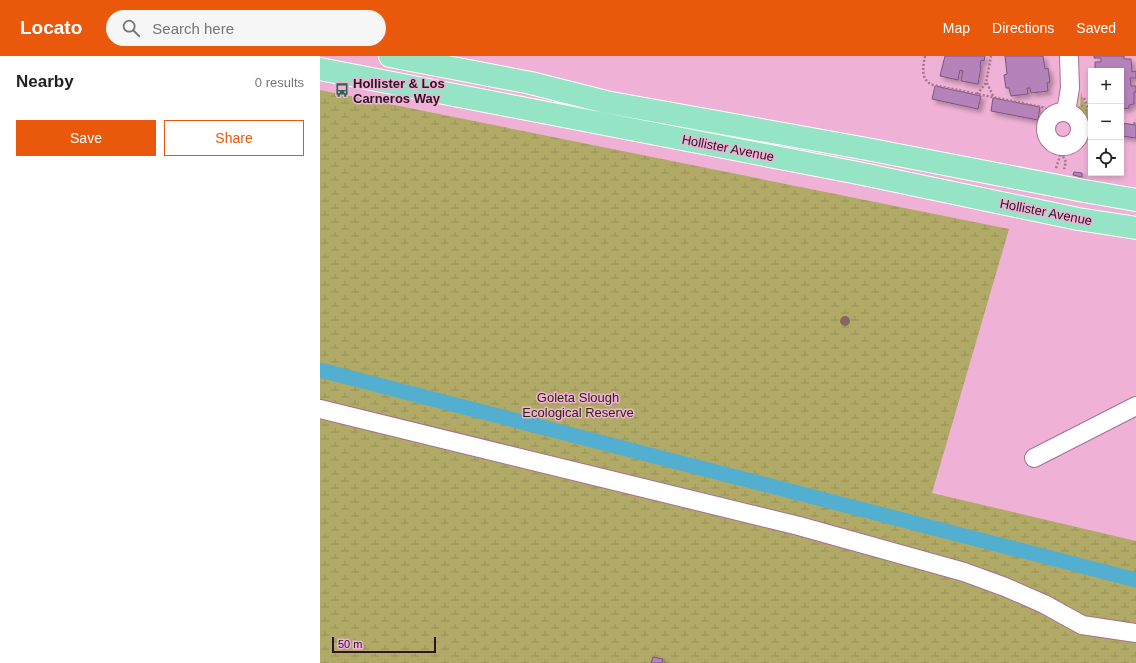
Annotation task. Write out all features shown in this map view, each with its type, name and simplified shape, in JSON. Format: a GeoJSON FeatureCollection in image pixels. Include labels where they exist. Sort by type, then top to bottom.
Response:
{"type":"FeatureCollection","features":[{"type":"Feature","properties":{"kind":"main road","name":"Hollister Avenue"},"geometry":{"type":"LineString","coordinates":[[390,56],[531,83],[606,102],[867,148],[1136,200]]}},
{"type":"Feature","properties":{"kind":"main road","name":"Hollister Avenue"},"geometry":{"type":"LineString","coordinates":[[320,69],[858,173],[1078,219],[1136,228]]}},
{"type":"Feature","properties":{"kind":"street"},"geometry":{"type":"LineString","coordinates":[[1066,112],[1070,88],[1069,56]]}},
{"type":"Feature","properties":{"kind":"street"},"geometry":{"type":"LineString","coordinates":[[1034,458],[1136,406]]}},
{"type":"Feature","properties":{"kind":"street"},"geometry":{"type":"LineString","coordinates":[[320,409],[799,526],[1005,586],[1044,604],[1082,625],[1136,633]]}},
{"type":"Feature","properties":{"kind":"path"},"geometry":{"type":"LineString","coordinates":[[925,56],[923,72],[924,77],[929,84],[1046,108]]}},
{"type":"Feature","properties":{"kind":"path"},"geometry":{"type":"LineString","coordinates":[[977,94],[986,83],[992,56]]}},
{"type":"Feature","properties":{"kind":"path"},"geometry":{"type":"LineString","coordinates":[[986,83],[994,98]]}},
{"type":"Feature","properties":{"kind":"path"},"geometry":{"type":"LineString","coordinates":[[1134,124],[1136,120]]}},
{"type":"Feature","properties":{"kind":"path"},"geometry":{"type":"LineString","coordinates":[[1055,172],[1061,153],[1066,162],[1063,174]]}},
{"type":"Feature","properties":{"kind":"green space","name":"Goleta Slough Ecological Reserve"},"geometry":{"type":"Polygon","coordinates":[[[320,90],[1009,229],[932,493],[1136,541],[1136,663],[320,663],[320,90]]]}},
{"type":"Feature","properties":{"kind":"green space"},"geometry":{"type":"Polygon","coordinates":[[[1081,91],[1088,111],[1088,126],[1078,106],[1080,106],[1081,91]]]}},
{"type":"Feature","properties":{"kind":"building"},"geometry":{"type":"Polygon","coordinates":[[[945,56],[985,56],[984,61],[981,60],[978,84],[961,81],[963,71],[960,70],[958,80],[940,76],[945,56]]]}},
{"type":"Feature","properties":{"kind":"building"},"geometry":{"type":"Polygon","coordinates":[[[1005,56],[1043,56],[1045,69],[1048,68],[1050,82],[1047,83],[1048,91],[1031,93],[1030,88],[1027,88],[1028,94],[1011,96],[1009,88],[1006,88],[1004,75],[1007,74],[1005,56]]]}},
{"type":"Feature","properties":{"kind":"building"},"geometry":{"type":"Polygon","coordinates":[[[1094,56],[1124,56],[1124,59],[1131,59],[1132,72],[1136,71],[1136,78],[1130,78],[1131,86],[1136,86],[1136,92],[1134,92],[1134,104],[1129,105],[1129,108],[1124,109],[1124,68],[1095,68],[1095,62],[1101,62],[1101,58],[1094,58],[1094,56]]]}},
{"type":"Feature","properties":{"kind":"building"},"geometry":{"type":"Polygon","coordinates":[[[935,86],[981,96],[978,109],[932,99],[935,86]]]}},
{"type":"Feature","properties":{"kind":"building"},"geometry":{"type":"Polygon","coordinates":[[[993,98],[1040,107],[1038,120],[991,111],[993,98]]]}},
{"type":"Feature","properties":{"kind":"building"},"geometry":{"type":"Polygon","coordinates":[[[1124,123],[1136,125],[1136,138],[1124,136],[1124,123]]]}},
{"type":"Feature","properties":{"kind":"building"},"geometry":{"type":"Polygon","coordinates":[[[1074,172],[1082,173],[1082,177],[1073,175],[1074,172]]]}},
{"type":"Feature","properties":{"kind":"building"},"geometry":{"type":"Polygon","coordinates":[[[653,657],[663,659],[662,663],[651,663],[653,657]]]}},
{"type":"Feature","properties":{"kind":"waterway"},"geometry":{"type":"LineString","coordinates":[[320,370],[1136,580]]}},
{"type":"Feature","properties":{"kind":"place","name":"Hollister & Los Carneros Way"},"geometry":{"type":"Point","coordinates":[342,90]}}]}
